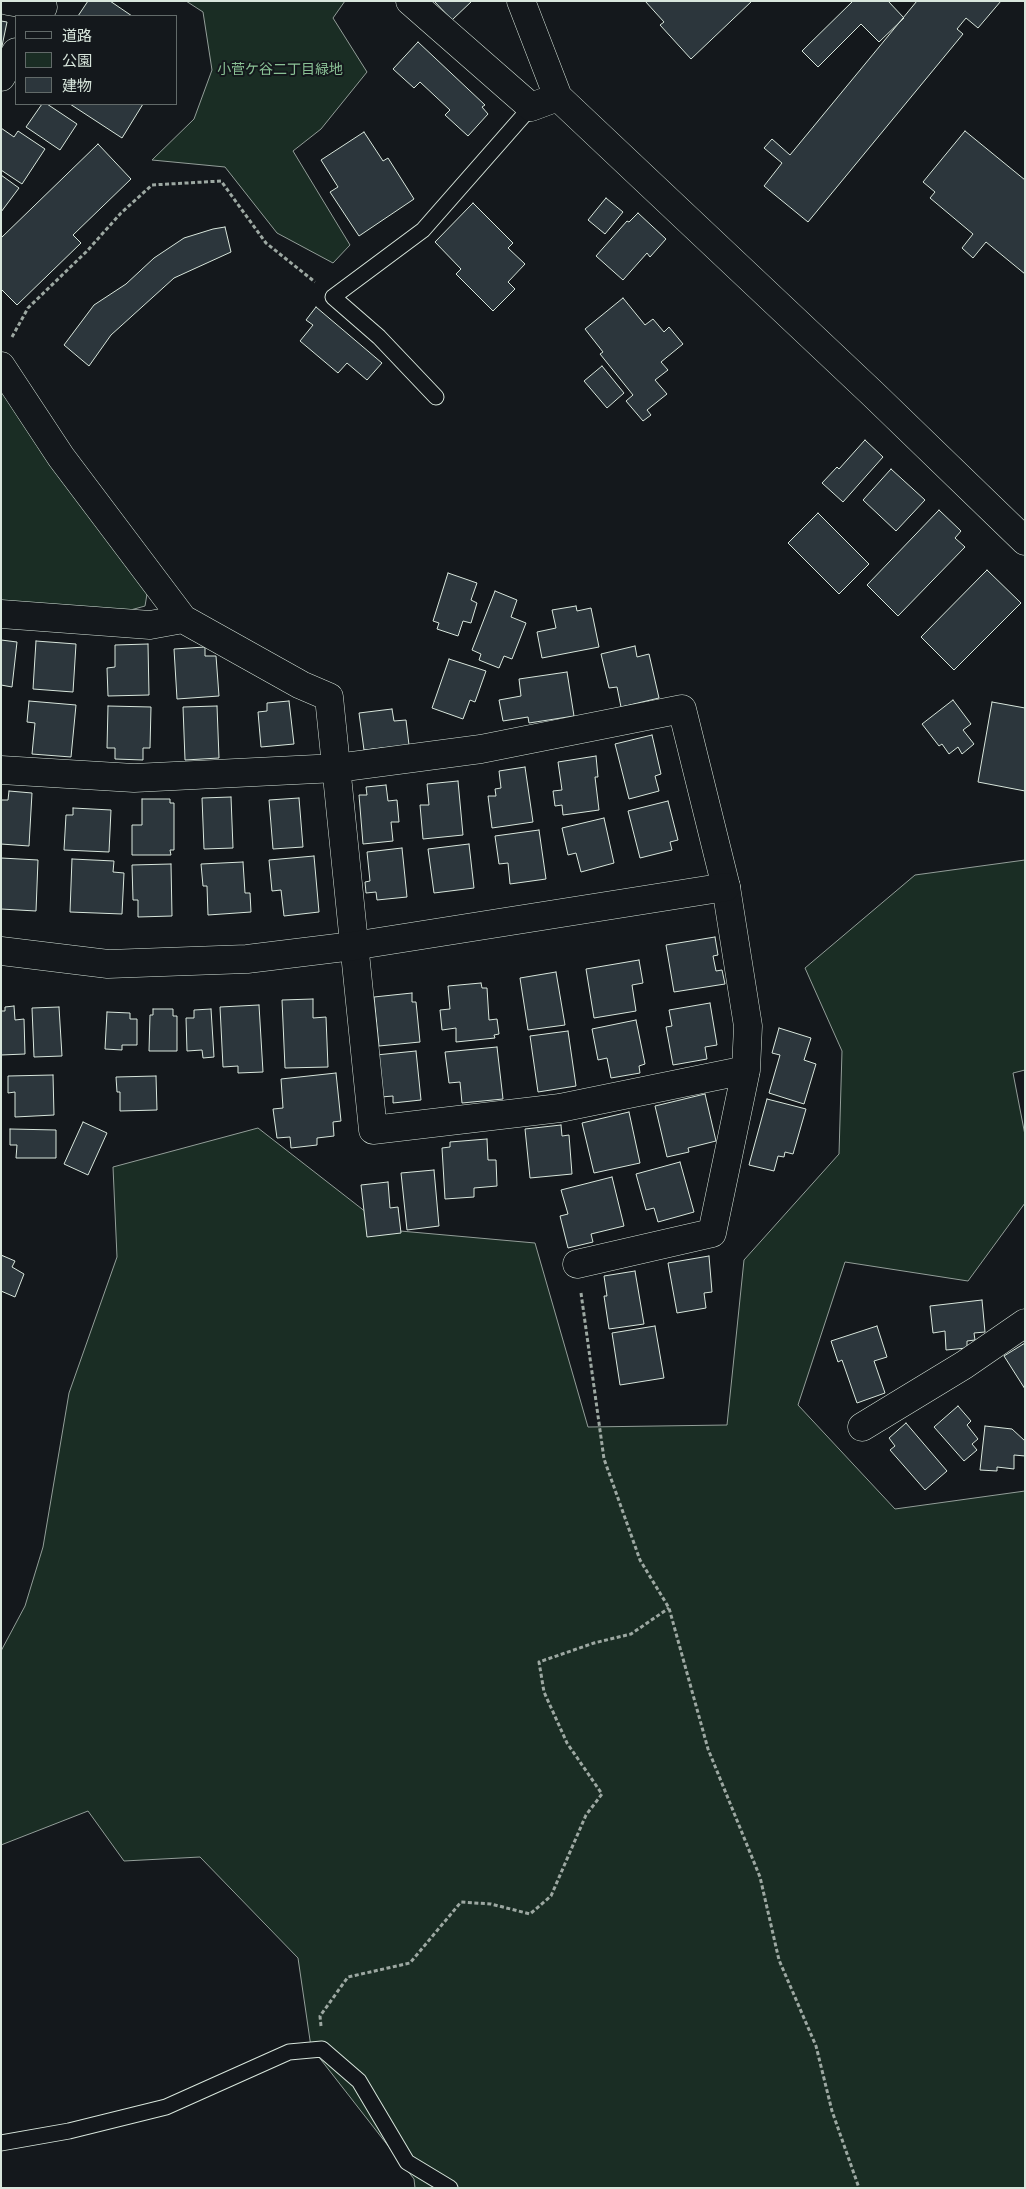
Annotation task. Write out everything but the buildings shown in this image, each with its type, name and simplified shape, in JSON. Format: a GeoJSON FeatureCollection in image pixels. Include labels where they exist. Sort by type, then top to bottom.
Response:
{"type":"FeatureCollection","features":[{"type":"Feature","properties":{"kind":"street"},"geometry":{"type":"LineString","coordinates":[[8,1],[43,8],[39,15]]}},
{"type":"Feature","properties":{"kind":"street"},"geometry":{"type":"LineString","coordinates":[[410,1],[531,107],[558,97]]}},
{"type":"Feature","properties":{"kind":"street"},"geometry":{"type":"LineString","coordinates":[[520,1],[558,97],[873,394],[1025,541]]}},
{"type":"Feature","properties":{"kind":"street"},"geometry":{"type":"LineString","coordinates":[[1,77],[15,54]]}},
{"type":"Feature","properties":{"kind":"street"},"geometry":{"type":"LineString","coordinates":[[6,353],[61,457],[183,619],[300,685],[329,697],[373,1130],[560,1108],[746,1070]]}},
{"type":"Feature","properties":{"kind":"street"},"geometry":{"type":"LineString","coordinates":[[1,614],[150,625],[183,619]]}},
{"type":"Feature","properties":{"kind":"street"},"geometry":{"type":"LineString","coordinates":[[1,770],[134,778],[337,768],[481,749],[682,709],[726,887],[748,1026],[746,1070],[712,1233],[577,1264]]}},
{"type":"Feature","properties":{"kind":"street"},"geometry":{"type":"LineString","coordinates":[[1,951],[108,964],[247,959],[353,946],[726,887]]}},
{"type":"Feature","properties":{"kind":"street"},"geometry":{"type":"LineString","coordinates":[[862,1428],[964,1365],[1025,1324]]}},
{"type":"Feature","properties":{"kind":"lane"},"geometry":{"type":"LineString","coordinates":[[436,397],[379,337],[333,297],[423,230],[531,107]]}},
{"type":"Feature","properties":{"kind":"lane"},"geometry":{"type":"LineString","coordinates":[[1,2143],[69,2131],[166,2107],[289,2052],[322,2049],[358,2081],[407,2162],[450,2188]]}},
{"type":"Feature","properties":{"kind":"path"},"geometry":{"type":"LineString","coordinates":[[6,353],[28,308],[87,251],[121,213],[152,185],[220,181],[266,243],[333,297]]}},
{"type":"Feature","properties":{"kind":"path"},"geometry":{"type":"LineString","coordinates":[[577,1264],[604,1459],[640,1560],[668,1608],[708,1749],[760,1877],[779,1960],[816,2046],[832,2111],[859,2188]]}},
{"type":"Feature","properties":{"kind":"path"},"geometry":{"type":"LineString","coordinates":[[322,2049],[320,2016],[348,1977],[410,1963],[461,1902],[491,1904],[530,1914],[551,1896],[586,1815],[602,1794],[567,1743],[544,1692],[539,1662],[594,1643],[631,1634],[668,1608]]}},
{"type":"Feature","properties":{"kind":"green space","name":"小菅ケ谷二丁目緑地"},"geometry":{"type":"Polygon","coordinates":[[[186,1],[345,1],[333,18],[367,72],[321,129],[293,151],[350,245],[333,263],[277,233],[225,167],[152,160],[194,119],[212,70],[203,12],[186,1]]]}},
{"type":"Feature","properties":{"kind":"green space"},"geometry":{"type":"Polygon","coordinates":[[[1,388],[148,588],[145,606],[127,611],[1,602],[1,388]]]}},
{"type":"Feature","properties":{"kind":"green space"},"geometry":{"type":"Polygon","coordinates":[[[1025,860],[1025,1070],[1013,1073],[1025,1135],[1025,1203],[968,1281],[845,1262],[798,1405],[895,1509],[1025,1491],[1025,2188],[415,2188],[414,2179],[311,2047],[298,1958],[200,1857],[124,1861],[88,1811],[1,1845],[1,1651],[25,1606],[43,1547],[69,1393],[117,1257],[113,1167],[258,1128],[389,1230],[535,1243],[588,1427],[727,1425],[744,1260],[839,1154],[842,1051],[805,968],[915,875],[1025,860]]]}}]}
